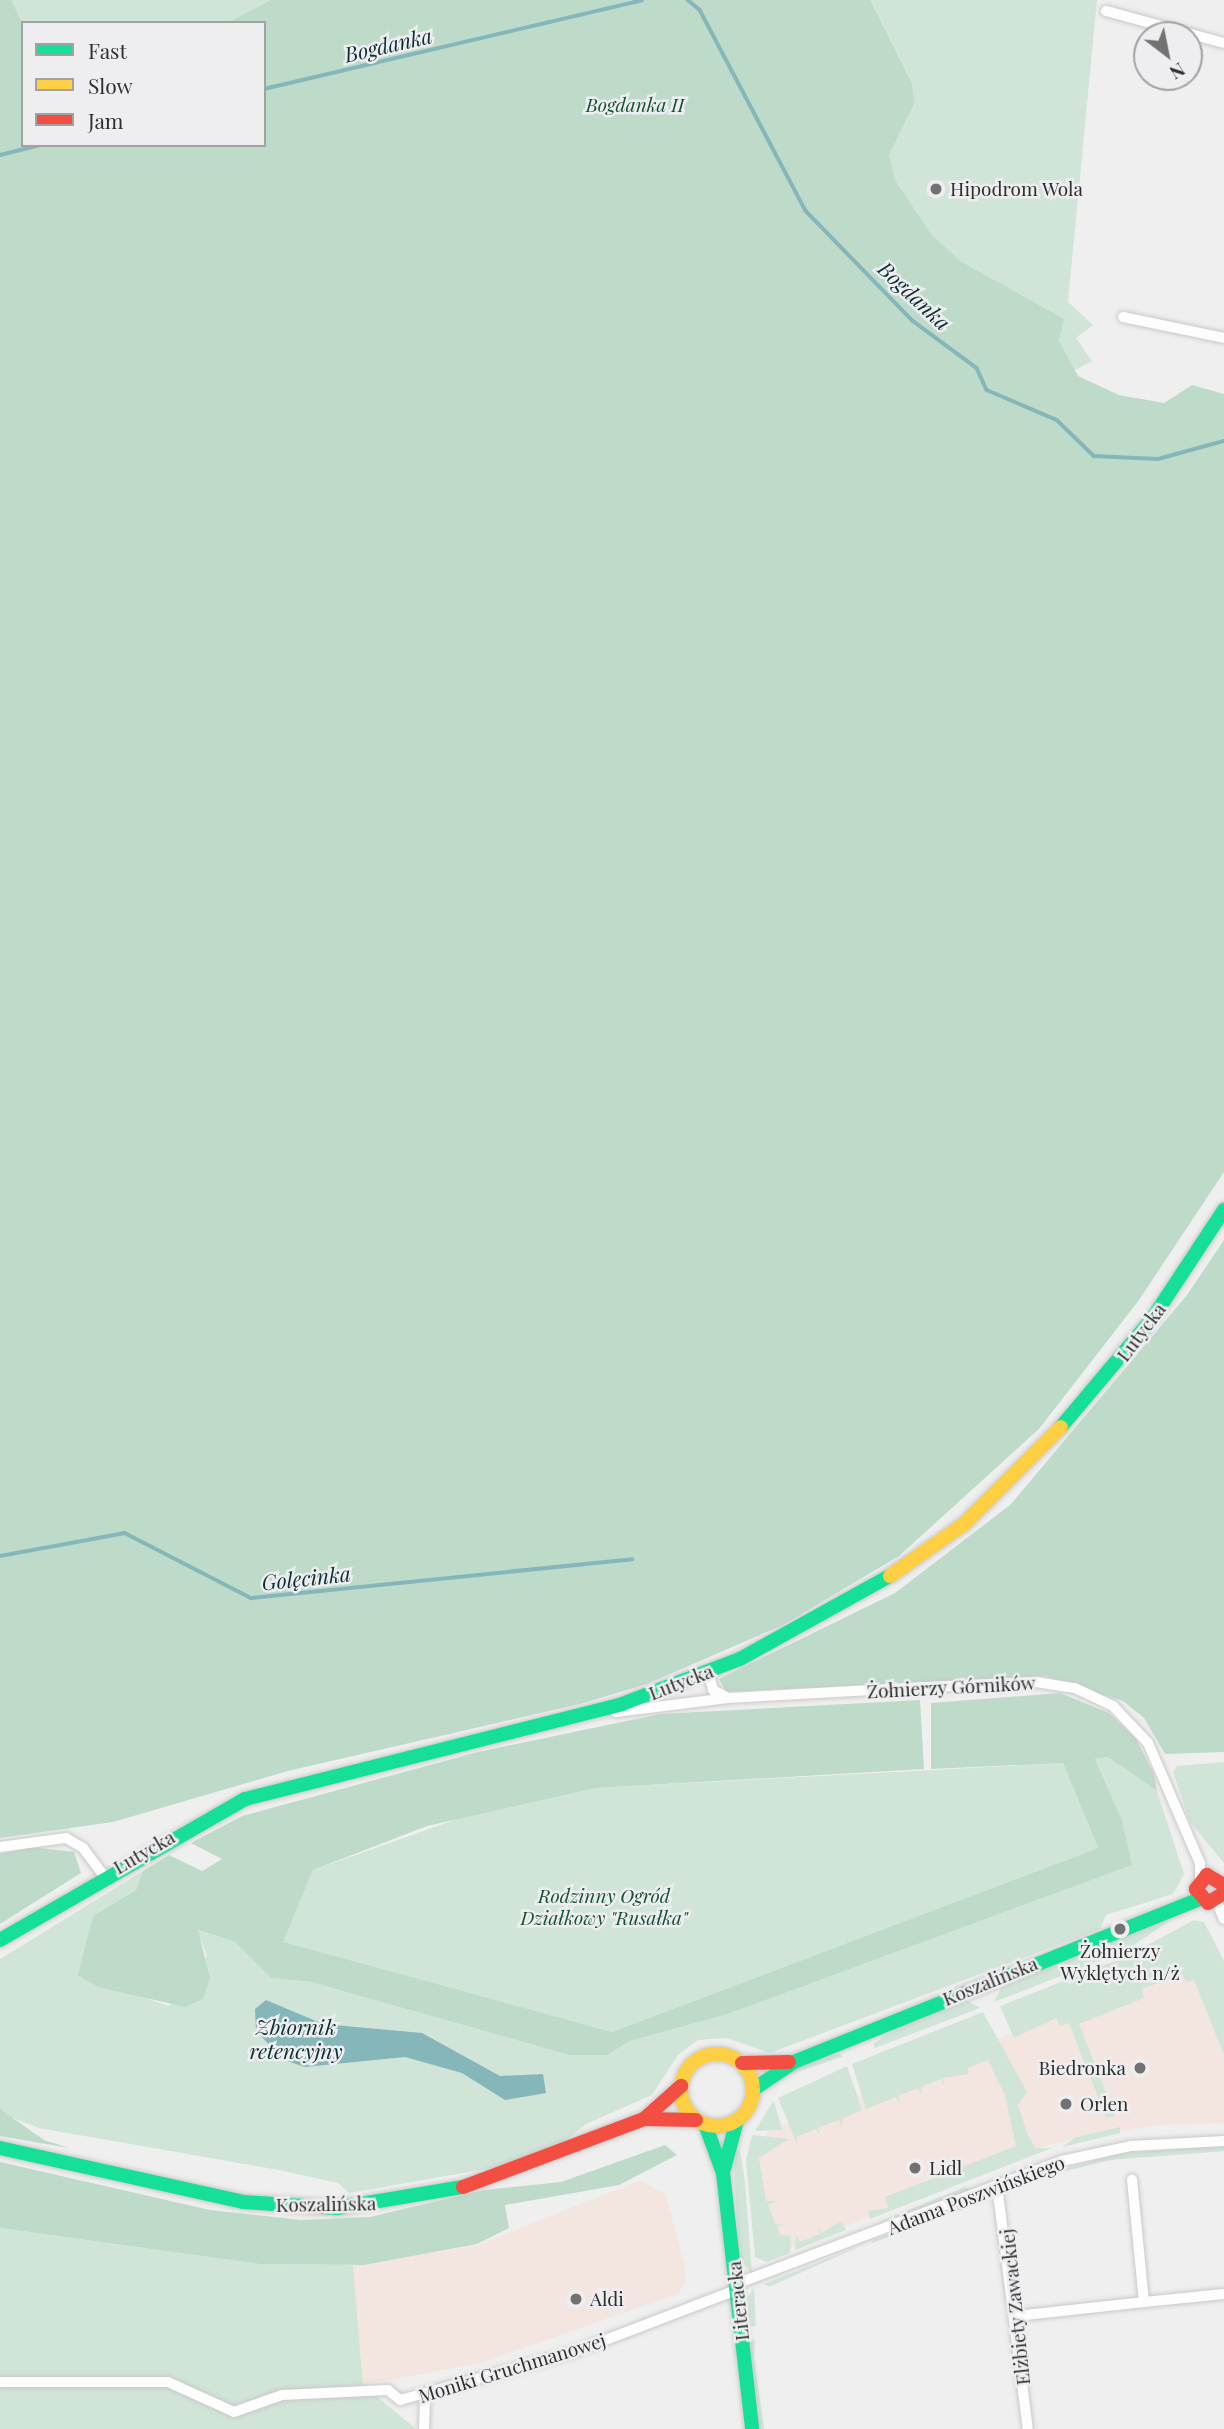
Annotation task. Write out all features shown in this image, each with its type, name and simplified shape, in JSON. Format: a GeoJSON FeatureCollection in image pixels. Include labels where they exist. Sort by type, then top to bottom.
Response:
{"type":"FeatureCollection","features":[{"type":"Feature","properties":{"kind":"street"},"geometry":{"type":"LineString","coordinates":[[1106,11],[1224,43]]}},
{"type":"Feature","properties":{"kind":"street"},"geometry":{"type":"LineString","coordinates":[[1123,317],[1224,338]]}},
{"type":"Feature","properties":{"kind":"street","name":"Lutycka"},"geometry":{"type":"LineString","coordinates":[[0,1940],[104,1876],[263,1793],[564,1721],[708,1672],[856,1600],[984,1507],[1128,1351],[1224,1210]]}},
{"type":"Feature","properties":{"kind":"street"},"geometry":{"type":"LineString","coordinates":[[708,1672],[713,1690],[728,1698]]}},
{"type":"Feature","properties":{"kind":"street","name":"Żołnierzy Górników"},"geometry":{"type":"LineString","coordinates":[[564,1721],[728,1698],[1036,1682],[1086,1692],[1121,1712],[1148,1743],[1224,1919]]}},
{"type":"Feature","properties":{"kind":"street"},"geometry":{"type":"LineString","coordinates":[[0,1847],[66,1838],[83,1848],[104,1876]]}},
{"type":"Feature","properties":{"kind":"street","name":"Koszalińska"},"geometry":{"type":"LineString","coordinates":[[754,2089],[794,2062],[1210,1889]]}},
{"type":"Feature","properties":{"kind":"street"},"geometry":{"type":"LineString","coordinates":[[706,2056],[742,2063],[754,2089],[737,2120],[701,2122],[681,2085],[693,2063],[706,2056]]}},
{"type":"Feature","properties":{"kind":"street","name":"Koszalińska"},"geometry":{"type":"LineString","coordinates":[[742,2063],[794,2062]]}},
{"type":"Feature","properties":{"kind":"street","name":"Koszalińska"},"geometry":{"type":"LineString","coordinates":[[0,2148],[229,2200],[337,2208],[460,2188],[644,2119],[681,2085]]}},
{"type":"Feature","properties":{"kind":"street","name":"Koszalińska"},"geometry":{"type":"LineString","coordinates":[[644,2119],[701,2122]]}},
{"type":"Feature","properties":{"kind":"street","name":"Literacka"},"geometry":{"type":"LineString","coordinates":[[723,2173],[737,2120]]}},
{"type":"Feature","properties":{"kind":"street","name":"Literacka"},"geometry":{"type":"LineString","coordinates":[[701,2122],[723,2173],[752,2429]]}},
{"type":"Feature","properties":{"kind":"street","name":"Adama Poszwińskiego"},"geometry":{"type":"LineString","coordinates":[[736,2287],[997,2185],[1106,2150],[1224,2141]]}},
{"type":"Feature","properties":{"kind":"street"},"geometry":{"type":"LineString","coordinates":[[1132,2180],[1144,2302]]}},
{"type":"Feature","properties":{"kind":"street","name":"Elżbiety Zawackiej"},"geometry":{"type":"LineString","coordinates":[[997,2185],[1016,2316],[1028,2429]]}},
{"type":"Feature","properties":{"kind":"street","name":"Moniki Gruchmanowej"},"geometry":{"type":"LineString","coordinates":[[0,2382],[168,2382],[234,2412],[282,2395],[388,2390],[400,2400],[574,2352],[736,2287]]}},
{"type":"Feature","properties":{"kind":"street"},"geometry":{"type":"LineString","coordinates":[[1016,2316],[1224,2294]]}},
{"type":"Feature","properties":{"kind":"street"},"geometry":{"type":"LineString","coordinates":[[424,2429],[425,2395]]}},
{"type":"Feature","properties":{"kind":"shaded area"},"geometry":{"type":"Polygon","coordinates":[[[1189,1963],[1224,2015],[1224,2123],[1157,2125],[1052,2144],[774,2255],[765,2250],[755,2154],[769,2130],[1189,1963]]]}},
{"type":"Feature","properties":{"kind":"shaded area"},"geometry":{"type":"Polygon","coordinates":[[[641,2180],[666,2195],[684,2263],[686,2281],[678,2294],[480,2363],[363,2385],[353,2265],[478,2245],[641,2180]]]}},
{"type":"Feature","properties":{"kind":"green space","name":"Bogdanka II"},"geometry":{"type":"Polygon","coordinates":[[[0,0],[1097,0],[1068,302],[1093,325],[1076,338],[1092,361],[1066,375],[0,228],[0,0]]]}},
{"type":"Feature","properties":{"kind":"green space","name":"Bogdanka II"},"geometry":{"type":"Polygon","coordinates":[[[0,0],[11,0],[21,21],[21,147],[266,147],[266,21],[231,21],[271,0],[870,0],[912,84],[914,104],[889,155],[895,180],[931,234],[960,261],[1064,319],[1059,341],[1078,376],[1119,395],[1164,403],[1192,385],[1224,394],[1224,1172],[1139,1300],[1039,1429],[899,1556],[783,1625],[647,1684],[580,1704],[288,1771],[113,1822],[0,1838],[0,0]]]}},
{"type":"Feature","properties":{"kind":"green space"},"geometry":{"type":"Polygon","coordinates":[[[1224,1240],[1224,1752],[1165,1754],[1144,1718],[1123,1701],[1045,1676],[726,1692],[719,1679],[895,1593],[1010,1505],[1187,1295],[1224,1240]]]}},
{"type":"Feature","properties":{"kind":"green space"},"geometry":{"type":"Polygon","coordinates":[[[1060,1693],[1109,1713],[1136,1739],[1154,1774],[1157,1791],[1108,1757],[1095,1759],[1122,1820],[1132,1865],[728,2014],[630,2041],[607,2055],[569,2055],[311,1982],[271,1978],[235,1942],[198,1930],[210,1978],[203,1999],[185,2007],[98,1987],[78,1975],[93,1916],[136,1890],[143,1871],[169,1855],[202,1871],[222,1859],[191,1843],[242,1816],[478,1752],[660,1714],[920,1700],[924,1769],[596,1788],[427,1826],[313,1870],[283,1942],[612,2032],[1098,1848],[1063,1763],[931,1769],[931,1703],[1060,1693]]]}},
{"type":"Feature","properties":{"kind":"green space"},"geometry":{"type":"Polygon","coordinates":[[[1108,1757],[1157,1791],[1184,1874],[1173,1894],[1106,1915],[1100,1929],[770,2053],[727,2038],[698,2040],[678,2055],[652,2095],[586,2124],[557,2148],[497,2167],[349,2193],[338,2183],[279,2170],[39,2128],[0,2113],[0,1959],[143,1871],[136,1890],[93,1916],[79,1975],[169,2006],[207,1956],[197,1930],[235,1942],[271,1978],[311,1982],[569,2055],[607,2055],[630,2041],[728,2014],[1131,1865],[1122,1820],[1095,1759],[1108,1757]]]}},
{"type":"Feature","properties":{"kind":"green space"},"geometry":{"type":"Polygon","coordinates":[[[1224,1762],[1224,1863],[1190,1822],[1173,1772],[1177,1766],[1224,1762]]]}},
{"type":"Feature","properties":{"kind":"green space","name":"Rodzinny Ogród Działkowy \"Rusałka\""},"geometry":{"type":"Polygon","coordinates":[[[1063,1763],[1098,1848],[612,2032],[282,1943],[313,1870],[463,1817],[596,1788],[1063,1763]]]}},
{"type":"Feature","properties":{"kind":"green space"},"geometry":{"type":"Polygon","coordinates":[[[31,1847],[74,1852],[81,1873],[0,1924],[0,1854],[31,1847]]]}},
{"type":"Feature","properties":{"kind":"green space"},"geometry":{"type":"Polygon","coordinates":[[[1166,1917],[1168,1922],[1125,1951],[994,2002],[1004,1982],[1166,1917]]]}},
{"type":"Feature","properties":{"kind":"green space"},"geometry":{"type":"Polygon","coordinates":[[[1194,1920],[1204,1922],[1224,1961],[1224,2055],[1194,1980],[1186,1982],[1182,1974],[1142,1989],[1144,1998],[1079,2024],[1115,2116],[1106,2118],[1069,2023],[1060,2026],[1056,2018],[1014,2038],[1000,2006],[1127,1956],[1194,1920]]]}},
{"type":"Feature","properties":{"kind":"green space"},"geometry":{"type":"Polygon","coordinates":[[[966,2000],[980,2008],[875,2048],[873,2044],[901,2025],[966,2000]]]}},
{"type":"Feature","properties":{"kind":"green space"},"geometry":{"type":"Polygon","coordinates":[[[983,2012],[1027,2092],[1018,2105],[1027,2133],[1035,2148],[1052,2148],[870,2219],[868,2211],[888,2208],[885,2197],[1016,2146],[1005,2095],[988,2060],[968,2068],[968,2074],[943,2078],[944,2087],[941,2079],[921,2087],[922,2096],[918,2088],[898,2096],[901,2105],[896,2097],[866,2109],[852,2064],[983,2012]]]}},
{"type":"Feature","properties":{"kind":"green space"},"geometry":{"type":"Polygon","coordinates":[[[840,2053],[842,2057],[775,2079],[810,2062],[840,2053]]]}},
{"type":"Feature","properties":{"kind":"green space"},"geometry":{"type":"Polygon","coordinates":[[[847,2066],[862,2110],[842,2119],[842,2128],[839,2120],[818,2128],[820,2137],[816,2129],[796,2137],[798,2146],[778,2098],[847,2066]]]}},
{"type":"Feature","properties":{"kind":"green space"},"geometry":{"type":"Polygon","coordinates":[[[774,2101],[782,2130],[755,2131],[770,2106],[774,2101]]]}},
{"type":"Feature","properties":{"kind":"green space"},"geometry":{"type":"Polygon","coordinates":[[[0,2109],[44,2140],[69,2148],[0,2136],[0,2109]]]}},
{"type":"Feature","properties":{"kind":"green space"},"geometry":{"type":"Polygon","coordinates":[[[1120,2127],[1120,2133],[1062,2147],[1076,2137],[1120,2127]]]}},
{"type":"Feature","properties":{"kind":"green space"},"geometry":{"type":"Polygon","coordinates":[[[752,2135],[789,2139],[759,2158],[766,2201],[776,2201],[768,2205],[776,2225],[784,2223],[777,2227],[780,2235],[791,2236],[790,2253],[767,2262],[755,2257],[746,2161],[752,2135]]]}},
{"type":"Feature","properties":{"kind":"green space"},"geometry":{"type":"Polygon","coordinates":[[[665,2145],[677,2155],[619,2185],[505,2205],[509,2228],[477,2244],[364,2265],[259,2264],[0,2228],[0,2162],[210,2210],[301,2220],[370,2217],[484,2190],[561,2182],[665,2145]]]}},
{"type":"Feature","properties":{"kind":"green space"},"geometry":{"type":"Polygon","coordinates":[[[1224,2146],[1224,2151],[1110,2160],[1021,2182],[1119,2153],[1224,2146]]]}},
{"type":"Feature","properties":{"kind":"green space"},"geometry":{"type":"Polygon","coordinates":[[[733,2149],[740,2151],[745,2182],[752,2274],[739,2258],[733,2149]]]}},
{"type":"Feature","properties":{"kind":"green space"},"geometry":{"type":"Polygon","coordinates":[[[965,2187],[972,2190],[871,2225],[965,2187]]]}},
{"type":"Feature","properties":{"kind":"green space"},"geometry":{"type":"Polygon","coordinates":[[[976,2200],[973,2206],[872,2243],[873,2240],[976,2200]]]}},
{"type":"Feature","properties":{"kind":"green space"},"geometry":{"type":"Polygon","coordinates":[[[841,2221],[846,2230],[795,2250],[796,2234],[800,2242],[820,2234],[817,2226],[822,2233],[841,2221]]]}},
{"type":"Feature","properties":{"kind":"green space"},"geometry":{"type":"Polygon","coordinates":[[[0,2228],[259,2264],[353,2265],[363,2385],[416,2429],[0,2429],[0,2228]]]}},
{"type":"Feature","properties":{"kind":"green space"},"geometry":{"type":"Polygon","coordinates":[[[862,2245],[769,2287],[764,2284],[862,2245]]]}},
{"type":"Feature","properties":{"kind":"green space"},"geometry":{"type":"Polygon","coordinates":[[[754,2288],[756,2326],[747,2327],[744,2302],[754,2288]]]}},
{"type":"Feature","properties":{"kind":"green space"},"geometry":{"type":"Polygon","coordinates":[[[755,2340],[754,2358],[764,2429],[758,2429],[748,2341],[755,2340]]]}},
{"type":"Feature","properties":{"kind":"water","name":"Zbiornik retencyjny"},"geometry":{"type":"Polygon","coordinates":[[[266,2000],[323,2024],[422,2033],[500,2076],[543,2074],[546,2093],[505,2100],[462,2073],[405,2057],[305,2067],[284,2060],[256,2031],[255,2009],[266,2000]]]}},
{"type":"Feature","properties":{"kind":"waterway","name":"Bogdanka"},"geometry":{"type":"LineString","coordinates":[[266,89],[642,0]]}},
{"type":"Feature","properties":{"kind":"waterway","name":"Bogdanka"},"geometry":{"type":"LineString","coordinates":[[688,0],[700,10],[806,211],[913,321],[977,368],[987,390],[1057,420],[1094,456],[1158,459],[1224,441]]}},
{"type":"Feature","properties":{"kind":"waterway","name":"Bogdanka"},"geometry":{"type":"LineString","coordinates":[[0,155],[32,147]]}},
{"type":"Feature","properties":{"kind":"waterway","name":"Golęcinka"},"geometry":{"type":"LineString","coordinates":[[0,1556],[125,1533],[251,1598],[632,1559]]}},
{"type":"Feature","properties":{"kind":"traffic: fast"},"geometry":{"type":"LineString","coordinates":[[1061,1427],[1152,1319],[1224,1210]]}},
{"type":"Feature","properties":{"kind":"traffic: fast"},"geometry":{"type":"LineString","coordinates":[[0,1940],[245,1799],[622,1704],[740,1659],[890,1576]]}},
{"type":"Feature","properties":{"kind":"traffic: fast"},"geometry":{"type":"LineString","coordinates":[[754,2089],[794,2062],[1200,1899]]}},
{"type":"Feature","properties":{"kind":"traffic: fast"},"geometry":{"type":"LineString","coordinates":[[724,2169],[737,2120]]}},
{"type":"Feature","properties":{"kind":"traffic: fast"},"geometry":{"type":"LineString","coordinates":[[705,2124],[723,2173],[752,2429]]}},
{"type":"Feature","properties":{"kind":"traffic: fast"},"geometry":{"type":"LineString","coordinates":[[0,2148],[243,2202],[337,2208],[463,2187]]}},
{"type":"Feature","properties":{"kind":"traffic: slow"},"geometry":{"type":"LineString","coordinates":[[890,1576],[964,1524],[1061,1427]]}},
{"type":"Feature","properties":{"kind":"traffic: slow"},"geometry":{"type":"LineString","coordinates":[[717,2054],[737,2060],[747,2070],[753,2090],[747,2110],[737,2120],[717,2126],[697,2120],[687,2110],[681,2090],[687,2070],[697,2060],[717,2054]]}},
{"type":"Feature","properties":{"kind":"traffic: jam"},"geometry":{"type":"LineString","coordinates":[[1224,1885],[1207,1875],[1196,1889],[1208,1903],[1224,1893]]}},
{"type":"Feature","properties":{"kind":"traffic: jam"},"geometry":{"type":"LineString","coordinates":[[742,2063],[789,2062]]}},
{"type":"Feature","properties":{"kind":"traffic: jam"},"geometry":{"type":"LineString","coordinates":[[644,2119],[681,2086]]}},
{"type":"Feature","properties":{"kind":"traffic: jam"},"geometry":{"type":"LineString","coordinates":[[463,2187],[644,2119],[696,2120]]}},
{"type":"Feature","properties":{"kind":"place","name":"Hipodrom Wola"},"geometry":{"type":"Point","coordinates":[936,189]}},
{"type":"Feature","properties":{"kind":"place","name":"Żołnierzy Wyklętych n/ż"},"geometry":{"type":"Point","coordinates":[1120,1929]}},
{"type":"Feature","properties":{"kind":"place","name":"Biedronka"},"geometry":{"type":"Point","coordinates":[1140,2068]}},
{"type":"Feature","properties":{"kind":"place","name":"Orlen"},"geometry":{"type":"Point","coordinates":[1066,2104]}},
{"type":"Feature","properties":{"kind":"place","name":"Lidl"},"geometry":{"type":"Point","coordinates":[915,2168]}},
{"type":"Feature","properties":{"kind":"place","name":"Aldi"},"geometry":{"type":"Point","coordinates":[576,2299]}}]}
